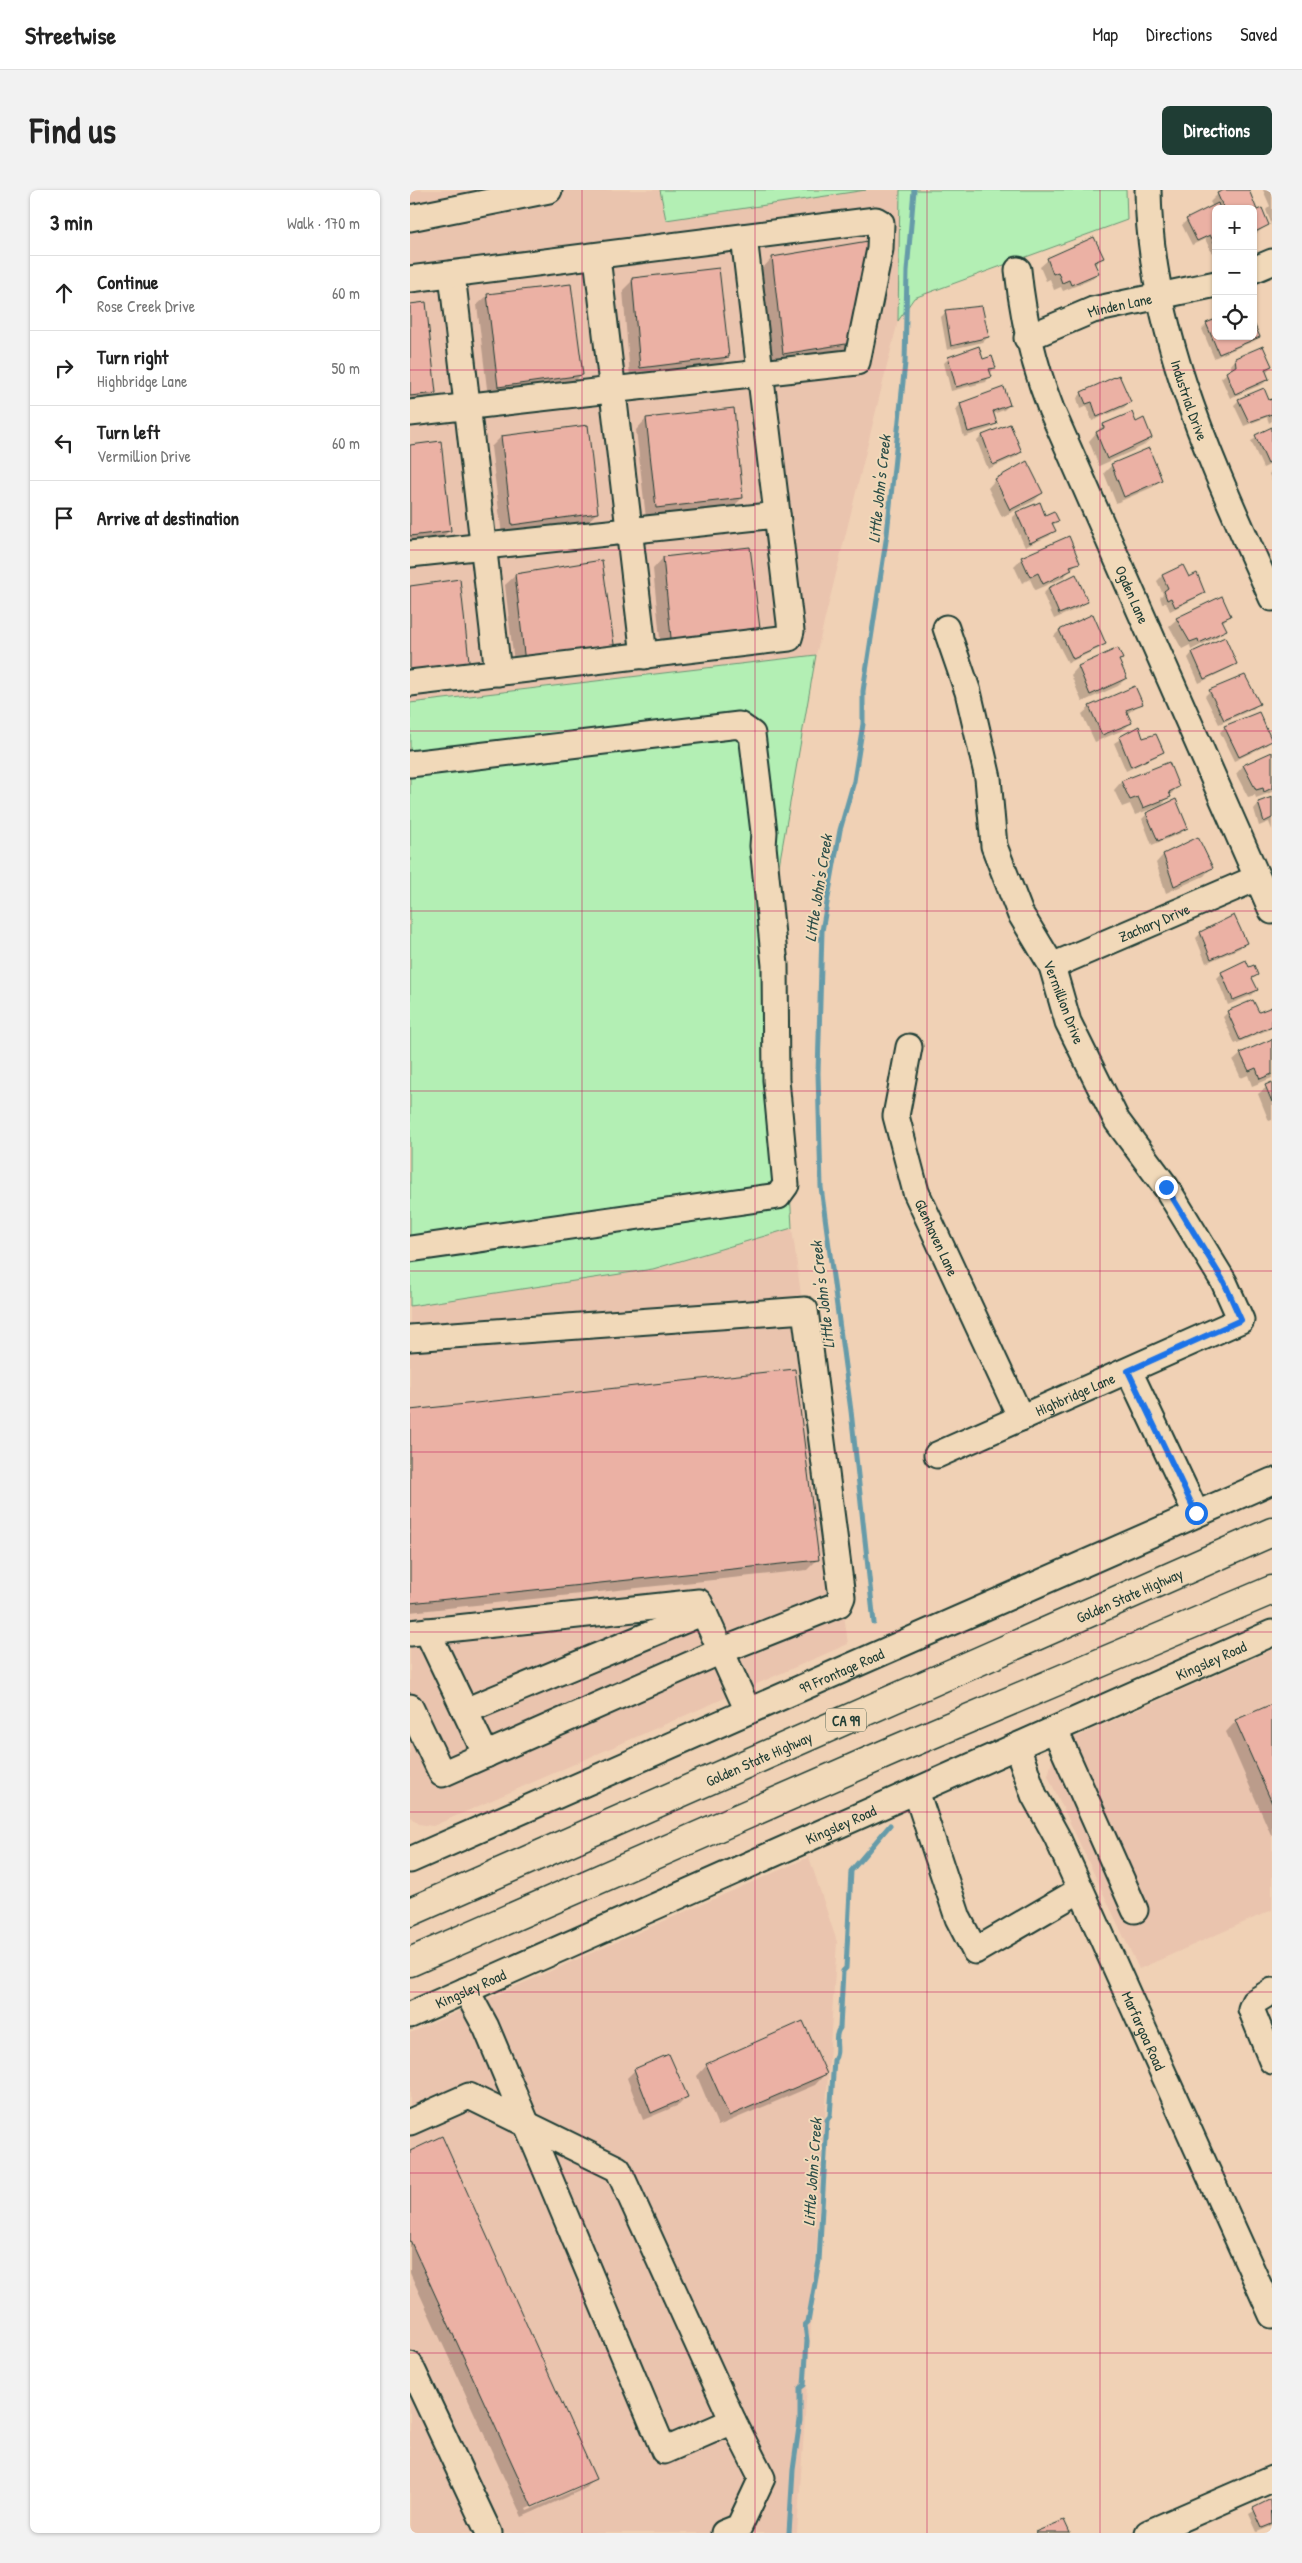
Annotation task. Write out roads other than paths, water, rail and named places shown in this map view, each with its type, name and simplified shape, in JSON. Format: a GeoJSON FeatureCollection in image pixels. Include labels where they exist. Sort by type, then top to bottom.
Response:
{"type":"FeatureCollection","features":[{"type":"Feature","properties":{"kind":"highway","name":"Golden State Highway"},"geometry":{"type":"LineString","coordinates":[[410,1912],[1272,1532]]}},
{"type":"Feature","properties":{"kind":"highway"},"geometry":{"type":"LineString","coordinates":[[410,1962],[892,1751],[1272,1590]]}},
{"type":"Feature","properties":{"kind":"street"},"geometry":{"type":"LineString","coordinates":[[410,218],[549,190]]}},
{"type":"Feature","properties":{"kind":"street","name":"Industrial Drive"},"geometry":{"type":"LineString","coordinates":[[1148,190],[1148,211],[1160,296],[1171,345],[1187,399],[1206,450],[1272,598]]}},
{"type":"Feature","properties":{"kind":"street"},"geometry":{"type":"LineString","coordinates":[[410,279],[597,257],[876,220],[881,224],[880,249],[857,362],[410,413]]}},
{"type":"Feature","properties":{"kind":"street"},"geometry":{"type":"LineString","coordinates":[[410,683],[788,638],[791,631],[744,237]]}},
{"type":"Feature","properties":{"kind":"street"},"geometry":{"type":"LineString","coordinates":[[597,257],[644,656]]}},
{"type":"Feature","properties":{"kind":"street","name":"Ogden Lane"},"geometry":{"type":"LineString","coordinates":[[1018,270],[1027,338],[1051,410],[1272,911]]}},
{"type":"Feature","properties":{"kind":"street"},"geometry":{"type":"LineString","coordinates":[[452,274],[498,673]]}},
{"type":"Feature","properties":{"kind":"street","name":"Minden Lane"},"geometry":{"type":"LineString","coordinates":[[1027,338],[1093,310],[1212,285]]}},
{"type":"Feature","properties":{"kind":"street"},"geometry":{"type":"LineString","coordinates":[[410,554],[777,515]]}},
{"type":"Feature","properties":{"kind":"street","name":"Vermillion Drive"},"geometry":{"type":"LineString","coordinates":[[946,628],[968,692],[988,778],[994,846],[1020,913],[1052,966],[1068,1022],[1117,1121],[1166,1187],[1224,1282],[1241,1320]]}},
{"type":"Feature","properties":{"kind":"street"},"geometry":{"type":"LineString","coordinates":[[410,764],[739,725],[752,734],[764,832],[763,846],[775,965],[776,1080],[786,1185],[778,1196],[410,1249]]}},
{"type":"Feature","properties":{"kind":"street","name":"Zachary Drive"},"geometry":{"type":"LineString","coordinates":[[1052,966],[1257,878]]}},
{"type":"Feature","properties":{"kind":"street","name":"Glenhaven Lane"},"geometry":{"type":"LineString","coordinates":[[909,1047],[896,1116],[916,1192],[1022,1418]]}},
{"type":"Feature","properties":{"kind":"street"},"geometry":{"type":"LineString","coordinates":[[410,1338],[805,1310],[842,1597],[838,1604],[721,1651],[442,1774],[410,1707]]}},
{"type":"Feature","properties":{"kind":"street","name":"Highbridge Lane"},"geometry":{"type":"LineString","coordinates":[[938,1455],[1241,1320]]}},
{"type":"Feature","properties":{"kind":"street"},"geometry":{"type":"LineString","coordinates":[[1128,1371],[1196,1513]]}},
{"type":"Feature","properties":{"kind":"street","name":"99 Frontage Road"},"geometry":{"type":"LineString","coordinates":[[410,1860],[1272,1480]]}},
{"type":"Feature","properties":{"kind":"street"},"geometry":{"type":"LineString","coordinates":[[486,1755],[464,1711],[418,1632],[699,1602],[748,1712]]}},
{"type":"Feature","properties":{"kind":"street"},"geometry":{"type":"LineString","coordinates":[[464,1711],[704,1612]]}},
{"type":"Feature","properties":{"kind":"street","name":"Kingsley Road"},"geometry":{"type":"LineString","coordinates":[[410,2015],[1272,1633]]}},
{"type":"Feature","properties":{"kind":"street"},"geometry":{"type":"LineString","coordinates":[[1054,1730],[1135,1910]]}},
{"type":"Feature","properties":{"kind":"street","name":"Marfargoa Road"},"geometry":{"type":"LineString","coordinates":[[1017,1746],[1034,1795],[1044,1810],[1266,2288],[1272,2315]]}},
{"type":"Feature","properties":{"kind":"street"},"geometry":{"type":"LineString","coordinates":[[916,1791],[958,1918],[975,1951],[1080,1890]]}},
{"type":"Feature","properties":{"kind":"street"},"geometry":{"type":"LineString","coordinates":[[466,1990],[486,2027],[664,2452],[732,2421]]}},
{"type":"Feature","properties":{"kind":"street"},"geometry":{"type":"LineString","coordinates":[[1272,1992],[1254,2002],[1251,2009],[1272,2062]]}},
{"type":"Feature","properties":{"kind":"street"},"geometry":{"type":"LineString","coordinates":[[410,2122],[469,2096],[618,2169],[732,2421],[762,2478],[739,2527],[724,2533]]}},
{"type":"Feature","properties":{"kind":"street"},"geometry":{"type":"LineString","coordinates":[[410,2365],[489,2533]]}},
{"type":"Feature","properties":{"kind":"street"},"geometry":{"type":"LineString","coordinates":[[1148,2533],[1272,2479]]}},
{"type":"Feature","properties":{"kind":"waterway","name":"Little John's Creek"},"geometry":{"type":"LineString","coordinates":[[874,1623],[851,1411],[821,1187],[818,1073],[822,931],[840,830],[854,781],[863,724],[863,691],[887,534],[905,363],[907,271],[914,190]]}},
{"type":"Feature","properties":{"kind":"waterway","name":"Little John's Creek"},"geometry":{"type":"LineString","coordinates":[[789,2533],[793,2470],[800,2420],[800,2388],[804,2385],[807,2341],[805,2325],[808,2322],[819,2261],[827,2120],[830,2116],[834,2060],[840,2028],[843,1971],[846,1968],[851,1871],[890,1825]]}}]}
